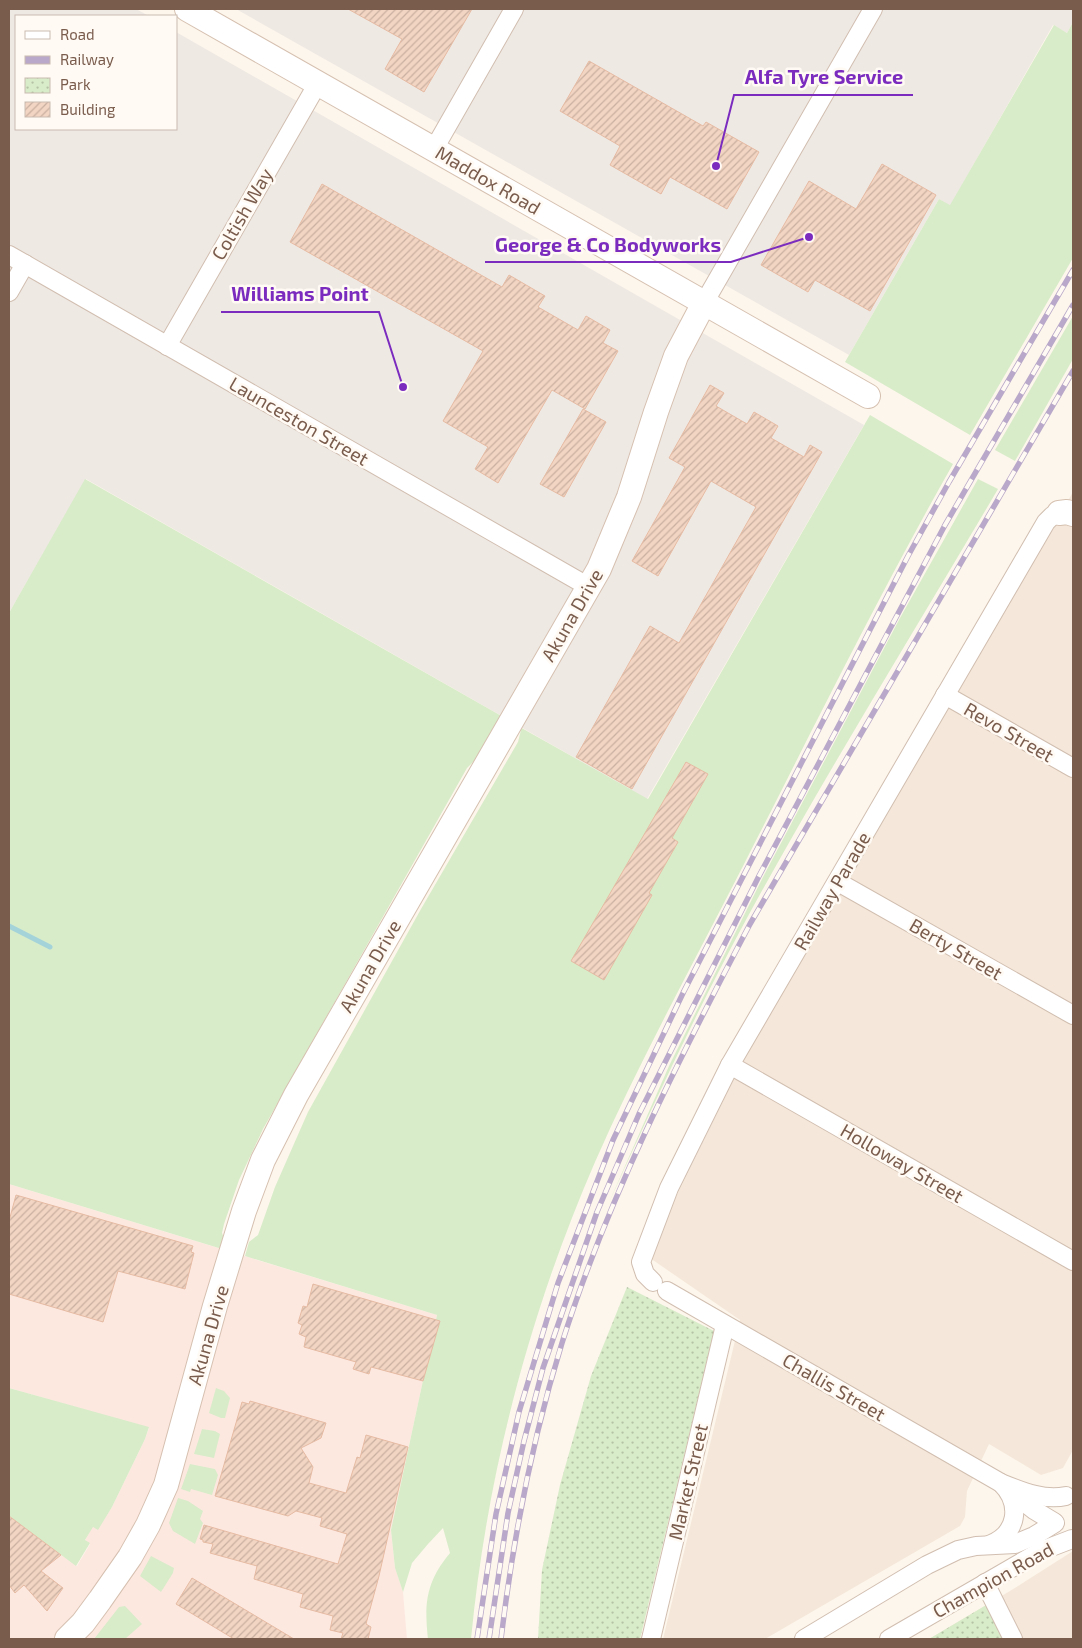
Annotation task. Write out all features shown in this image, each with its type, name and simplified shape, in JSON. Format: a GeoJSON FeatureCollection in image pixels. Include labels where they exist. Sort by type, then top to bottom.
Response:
{"type":"FeatureCollection","features":[{"type":"Feature","properties":{"kind":"street","name":"Maddox Road"},"geometry":{"type":"LineString","coordinates":[[187,9],[868,396]]}},
{"type":"Feature","properties":{"kind":"street"},"geometry":{"type":"LineString","coordinates":[[434,149],[514,9]]}},
{"type":"Feature","properties":{"kind":"street"},"geometry":{"type":"LineString","coordinates":[[704,303],[873,9]]}},
{"type":"Feature","properties":{"kind":"street","name":"Coltish Way"},"geometry":{"type":"LineString","coordinates":[[168,346],[318,83]]}},
{"type":"Feature","properties":{"kind":"street","name":"Launceston Street"},"geometry":{"type":"LineString","coordinates":[[9,255],[589,586]]}},
{"type":"Feature","properties":{"kind":"street"},"geometry":{"type":"LineString","coordinates":[[9,292],[25,264]]}},
{"type":"Feature","properties":{"kind":"street","name":"Akuna Drive"},"geometry":{"type":"LineString","coordinates":[[67,1639],[83,1623],[130,1557],[148,1525],[166,1485],[215,1306],[244,1211],[263,1160],[296,1095],[600,569],[620,523],[676,356],[704,303]]}},
{"type":"Feature","properties":{"kind":"street","name":"Railway Parade"},"geometry":{"type":"LineString","coordinates":[[660,1286],[646,1274],[641,1262],[669,1188],[730,1065],[1046,522],[1052,516],[1066,513]]}},
{"type":"Feature","properties":{"kind":"street","name":"Revo Street"},"geometry":{"type":"LineString","coordinates":[[945,695],[1073,768]]}},
{"type":"Feature","properties":{"kind":"street","name":"Berty Street"},"geometry":{"type":"LineString","coordinates":[[838,882],[1073,1015]]}},
{"type":"Feature","properties":{"kind":"street","name":"Holloway Street"},"geometry":{"type":"LineString","coordinates":[[730,1065],[1073,1261]]}},
{"type":"Feature","properties":{"kind":"street","name":"Challis Street"},"geometry":{"type":"LineString","coordinates":[[660,1286],[1002,1483],[1030,1494],[1045,1497],[1070,1494]]}},
{"type":"Feature","properties":{"kind":"street","name":"Market Street"},"geometry":{"type":"LineString","coordinates":[[651,1639],[725,1325]]}},
{"type":"Feature","properties":{"kind":"street"},"geometry":{"type":"LineString","coordinates":[[989,1545],[1004,1537],[1012,1525],[1013,1502],[1002,1483]]}},
{"type":"Feature","properties":{"kind":"street","name":"Challis Street"},"geometry":{"type":"LineString","coordinates":[[1002,1483],[1034,1510],[1055,1522],[1061,1534],[1072,1539]]}},
{"type":"Feature","properties":{"kind":"street"},"geometry":{"type":"LineString","coordinates":[[1055,1522],[1056,1507],[1070,1494]]}},
{"type":"Feature","properties":{"kind":"street","name":"Champion Road"},"geometry":{"type":"LineString","coordinates":[[804,1639],[927,1564],[958,1550],[989,1545],[1010,1545],[1021,1542],[1055,1522]]}},
{"type":"Feature","properties":{"kind":"street","name":"Champion Road"},"geometry":{"type":"LineString","coordinates":[[890,1639],[1042,1551],[1072,1539]]}},
{"type":"Feature","properties":{"kind":"street"},"geometry":{"type":"LineString","coordinates":[[985,1583],[1013,1639]]}},
{"type":"Feature","properties":{"kind":"shaded area"},"geometry":{"type":"Polygon","coordinates":[[[9,9],[136,9],[147,15],[15,15],[15,130],[178,130],[178,33],[864,425],[647,799],[86,479],[9,613],[9,9]]]}},
{"type":"Feature","properties":{"kind":"shaded area"},"geometry":{"type":"Polygon","coordinates":[[[236,9],[1073,9],[1073,22],[1067,33],[1053,25],[950,206],[939,199],[849,355],[236,9]]]}},
{"type":"Feature","properties":{"kind":"shaded area"},"geometry":{"type":"Polygon","coordinates":[[[1073,492],[1073,1450],[1063,1468],[1041,1475],[989,1444],[967,1491],[965,1517],[960,1526],[765,1639],[663,1639],[740,1320],[647,1256],[751,1044],[1073,492]]]}},
{"type":"Feature","properties":{"kind":"shaded area"},"geometry":{"type":"Polygon","coordinates":[[[9,1184],[437,1315],[391,1530],[395,1568],[403,1592],[407,1639],[9,1639],[9,1516],[77,1566],[90,1544],[85,1540],[93,1526],[98,1529],[112,1507],[149,1428],[9,1388],[9,1184]]]}},
{"type":"Feature","properties":{"kind":"shaded area"},"geometry":{"type":"Polygon","coordinates":[[[1073,1551],[1073,1639],[929,1639],[1010,1591],[1073,1551]]]}},
{"type":"Feature","properties":{"kind":"green space"},"geometry":{"type":"Polygon","coordinates":[[[1073,22],[1073,258],[970,435],[845,362],[939,199],[950,205],[1054,25],[1067,33],[1073,22]]]}},
{"type":"Feature","properties":{"kind":"green space"},"geometry":{"type":"Polygon","coordinates":[[[1073,316],[1073,359],[1015,461],[995,450],[1073,316]]]}},
{"type":"Feature","properties":{"kind":"green space"},"geometry":{"type":"Polygon","coordinates":[[[870,415],[953,464],[845,665],[648,1051],[595,1162],[571,1219],[550,1277],[514,1396],[488,1516],[478,1577],[471,1639],[428,1639],[426,1614],[428,1593],[431,1583],[450,1553],[443,1528],[412,1563],[403,1592],[395,1568],[391,1530],[437,1315],[245,1256],[249,1242],[258,1235],[275,1187],[308,1112],[421,909],[518,742],[521,730],[518,726],[648,799],[870,415]]]}},
{"type":"Feature","properties":{"kind":"green space"},"geometry":{"type":"Polygon","coordinates":[[[85,479],[505,718],[477,758],[467,768],[263,1129],[239,1180],[224,1224],[222,1233],[225,1241],[222,1249],[9,1184],[9,613],[85,479]]]}},
{"type":"Feature","properties":{"kind":"green space"},"geometry":{"type":"Polygon","coordinates":[[[978,479],[998,489],[839,756],[747,918],[674,1061],[607,1207],[669,1066],[763,877],[900,618],[978,479]]]}},
{"type":"Feature","properties":{"kind":"green space"},"geometry":{"type":"Polygon","coordinates":[[[627,1287],[714,1331],[640,1639],[538,1639],[542,1570],[560,1485],[591,1376],[627,1287]]]}},
{"type":"Feature","properties":{"kind":"green space"},"geometry":{"type":"Polygon","coordinates":[[[9,1388],[149,1427],[112,1507],[98,1530],[93,1527],[85,1540],[90,1543],[76,1566],[9,1516],[9,1388]]]}},
{"type":"Feature","properties":{"kind":"green space"},"geometry":{"type":"Polygon","coordinates":[[[216,1388],[224,1391],[230,1398],[225,1418],[209,1413],[216,1388]]]}},
{"type":"Feature","properties":{"kind":"green space"},"geometry":{"type":"Polygon","coordinates":[[[202,1429],[215,1431],[220,1434],[214,1458],[194,1454],[202,1429]]]}},
{"type":"Feature","properties":{"kind":"green space"},"geometry":{"type":"Polygon","coordinates":[[[190,1464],[215,1469],[218,1475],[212,1495],[191,1489],[190,1492],[181,1489],[190,1464]]]}},
{"type":"Feature","properties":{"kind":"green space"},"geometry":{"type":"Polygon","coordinates":[[[178,1498],[188,1501],[203,1511],[200,1519],[203,1523],[195,1544],[173,1531],[169,1523],[178,1498]]]}},
{"type":"Feature","properties":{"kind":"green space"},"geometry":{"type":"Polygon","coordinates":[[[151,1556],[174,1568],[173,1573],[161,1592],[140,1576],[151,1556]]]}},
{"type":"Feature","properties":{"kind":"green space"},"geometry":{"type":"Polygon","coordinates":[[[988,1604],[1007,1639],[929,1639],[988,1604]]]}},
{"type":"Feature","properties":{"kind":"green space"},"geometry":{"type":"Polygon","coordinates":[[[125,1606],[142,1624],[125,1639],[94,1639],[119,1607],[125,1606]]]}},
{"type":"Feature","properties":{"kind":"building"},"geometry":{"type":"Polygon","coordinates":[[[348,9],[472,9],[424,92],[385,69],[402,39],[348,9]]]}},
{"type":"Feature","properties":{"kind":"building"},"geometry":{"type":"Polygon","coordinates":[[[589,61],[703,126],[706,122],[759,152],[727,209],[670,177],[661,194],[610,165],[620,146],[560,111],[589,61]]]}},
{"type":"Feature","properties":{"kind":"building"},"geometry":{"type":"Polygon","coordinates":[[[882,164],[936,195],[870,311],[815,280],[808,292],[761,265],[809,181],[856,209],[882,164]]]}},
{"type":"Feature","properties":{"kind":"building"},"geometry":{"type":"Polygon","coordinates":[[[322,184],[502,287],[509,275],[545,296],[538,307],[578,330],[586,316],[610,330],[603,343],[618,351],[585,409],[552,390],[498,483],[475,469],[488,447],[443,421],[483,351],[290,242],[322,184]]]}},
{"type":"Feature","properties":{"kind":"building"},"geometry":{"type":"Polygon","coordinates":[[[710,385],[724,393],[716,406],[747,424],[754,412],[778,426],[771,438],[804,457],[810,445],[822,452],[632,789],[576,757],[650,626],[679,643],[756,507],[711,481],[658,576],[632,561],[685,467],[669,458],[710,385]]]}},
{"type":"Feature","properties":{"kind":"building"},"geometry":{"type":"Polygon","coordinates":[[[583,409],[606,422],[564,497],[540,484],[583,409]]]}},
{"type":"Feature","properties":{"kind":"building"},"geometry":{"type":"Polygon","coordinates":[[[686,762],[708,774],[672,838],[678,842],[649,893],[652,895],[604,980],[571,961],[686,762]]]}},
{"type":"Feature","properties":{"kind":"building"},"geometry":{"type":"Polygon","coordinates":[[[16,1195],[193,1246],[191,1252],[194,1253],[185,1289],[118,1271],[103,1322],[9,1294],[9,1221],[16,1195]]]}},
{"type":"Feature","properties":{"kind":"building"},"geometry":{"type":"Polygon","coordinates":[[[313,1284],[440,1321],[423,1381],[371,1367],[369,1374],[353,1369],[356,1362],[304,1347],[306,1337],[299,1334],[302,1325],[298,1323],[303,1306],[307,1307],[313,1284]]]}},
{"type":"Feature","properties":{"kind":"building"},"geometry":{"type":"Polygon","coordinates":[[[250,1401],[326,1423],[321,1438],[301,1448],[313,1467],[309,1483],[346,1493],[357,1457],[360,1458],[366,1435],[408,1447],[379,1576],[366,1624],[371,1627],[368,1639],[341,1639],[343,1633],[330,1630],[333,1616],[300,1607],[303,1594],[254,1579],[257,1566],[210,1553],[213,1544],[203,1542],[200,1539],[204,1525],[338,1564],[347,1534],[320,1526],[322,1518],[296,1511],[288,1516],[215,1496],[242,1402],[249,1404],[250,1401]]]}},
{"type":"Feature","properties":{"kind":"building"},"geometry":{"type":"Polygon","coordinates":[[[9,1516],[61,1555],[41,1571],[63,1588],[47,1611],[24,1585],[15,1593],[9,1585],[9,1516]]]}},
{"type":"Feature","properties":{"kind":"building"},"geometry":{"type":"Polygon","coordinates":[[[192,1578],[294,1639],[234,1639],[176,1604],[192,1578]]]}},
{"type":"Feature","properties":{"kind":"waterway"},"geometry":{"type":"LineString","coordinates":[[9,926],[50,947]]}},
{"type":"Feature","properties":{"kind":"railway"},"geometry":{"type":"LineString","coordinates":[[477,1639],[496,1514],[519,1412],[558,1283],[613,1140],[684,991],[908,556],[1073,270]]}},
{"type":"Feature","properties":{"kind":"railway"},"geometry":{"type":"LineString","coordinates":[[489,1639],[508,1513],[543,1368],[597,1212],[639,1114],[759,876],[945,525],[1073,305]]}},
{"type":"Feature","properties":{"kind":"railway"},"geometry":{"type":"LineString","coordinates":[[501,1639],[511,1564],[525,1490],[551,1379],[580,1289],[623,1182],[671,1077],[750,924],[1073,371]]}},
{"type":"Feature","properties":{"kind":"place","name":"Alfa Tyre Service"},"geometry":{"type":"Point","coordinates":[716,166]}},
{"type":"Feature","properties":{"kind":"place","name":"George & Co Bodyworks"},"geometry":{"type":"Point","coordinates":[809,237]}},
{"type":"Feature","properties":{"kind":"place","name":"Williams Point"},"geometry":{"type":"Point","coordinates":[403,387]}}]}
